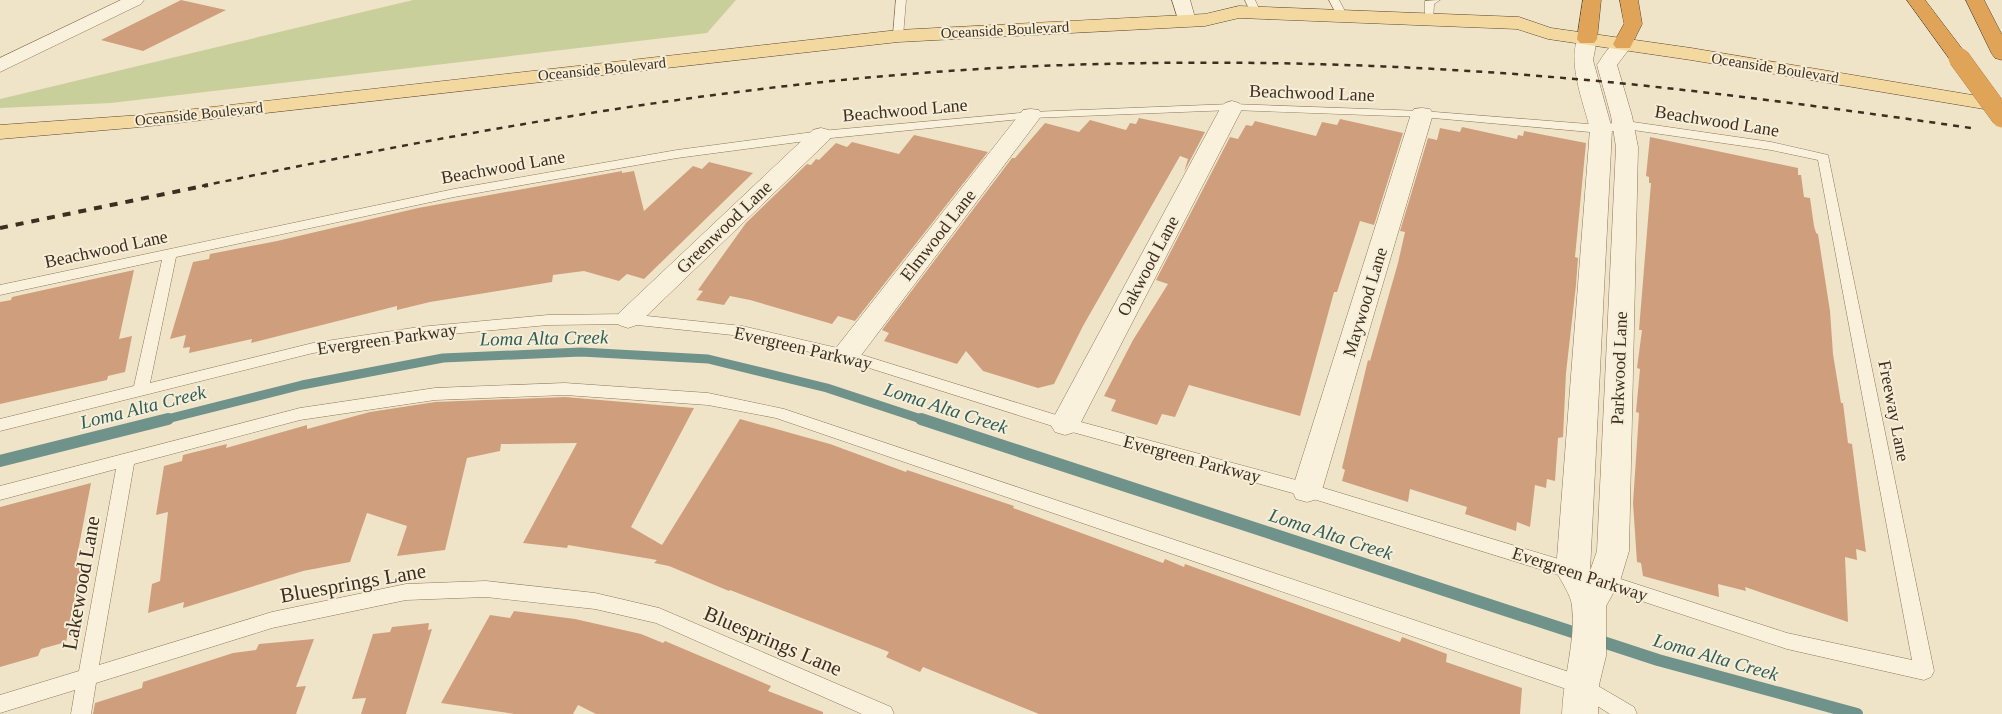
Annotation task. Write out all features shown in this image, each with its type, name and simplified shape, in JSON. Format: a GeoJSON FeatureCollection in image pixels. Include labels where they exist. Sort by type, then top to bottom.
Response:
{"type":"FeatureCollection","features":[{"type":"Feature","properties":{"kind":"highway"},"geometry":{"type":"LineString","coordinates":[[1587,39],[1592,0]]}},
{"type":"Feature","properties":{"kind":"highway"},"geometry":{"type":"LineString","coordinates":[[1623,44],[1632,24],[1629,0]]}},
{"type":"Feature","properties":{"kind":"highway"},"geometry":{"type":"LineString","coordinates":[[1916,0],[2002,117]]}},
{"type":"Feature","properties":{"kind":"highway"},"geometry":{"type":"LineString","coordinates":[[1975,0],[2002,54]]}},
{"type":"Feature","properties":{"kind":"main road","name":"Oceanside Boulevard"},"geometry":{"type":"LineString","coordinates":[[0,132],[141,121],[898,36],[1196,21],[1239,12],[1253,6],[1338,8],[1429,19],[1519,23],[1548,33],[2002,106]]}},
{"type":"Feature","properties":{"kind":"main road","name":"Oceanside Boulevard"},"geometry":{"type":"LineString","coordinates":[[1196,21],[1239,28],[1386,32],[1528,40],[1548,33]]}},
{"type":"Feature","properties":{"kind":"street"},"geometry":{"type":"LineString","coordinates":[[0,66],[135,0]]}},
{"type":"Feature","properties":{"kind":"street"},"geometry":{"type":"LineString","coordinates":[[1182,0],[1196,21]]}},
{"type":"Feature","properties":{"kind":"street"},"geometry":{"type":"LineString","coordinates":[[1587,39],[1583,60],[1613,127]]}},
{"type":"Feature","properties":{"kind":"street"},"geometry":{"type":"LineString","coordinates":[[1613,127],[1620,114],[1607,65],[1623,44]]}},
{"type":"Feature","properties":{"kind":"street","name":"Oakwood Lane"},"geometry":{"type":"LineString","coordinates":[[1065,424],[1232,107]]}},
{"type":"Feature","properties":{"kind":"street","name":"Maywood Lane"},"geometry":{"type":"LineString","coordinates":[[1307,490],[1422,114]]}},
{"type":"Feature","properties":{"kind":"street","name":"Elmwood Lane"},"geometry":{"type":"LineString","coordinates":[[846,355],[1031,116]]}},
{"type":"Feature","properties":{"kind":"street","name":"Parkwood Lane"},"geometry":{"type":"LineString","coordinates":[[1596,593],[1573,571],[1613,127]]}},
{"type":"Feature","properties":{"kind":"street","name":"Parkwood Lane"},"geometry":{"type":"LineString","coordinates":[[1583,685],[1596,593],[1613,551],[1627,147],[1613,127]]}},
{"type":"Feature","properties":{"kind":"street","name":"Greenwood Lane"},"geometry":{"type":"LineString","coordinates":[[628,319],[821,135]]}},
{"type":"Feature","properties":{"kind":"lane"},"geometry":{"type":"LineString","coordinates":[[898,36],[901,0]]}},
{"type":"Feature","properties":{"kind":"lane"},"geometry":{"type":"LineString","coordinates":[[1429,19],[1429,4],[1435,0]]}},
{"type":"Feature","properties":{"kind":"lane","name":"Beachwood Lane"},"geometry":{"type":"LineString","coordinates":[[0,290],[454,193],[677,154],[821,135],[1031,116],[1232,107],[1422,114],[1613,127],[1771,146],[1824,158]]}},
{"type":"Feature","properties":{"kind":"lane","name":"Freeway Lane"},"geometry":{"type":"LineString","coordinates":[[1824,158],[1924,671]]}},
{"type":"Feature","properties":{"kind":"lane"},"geometry":{"type":"LineString","coordinates":[[141,390],[170,253]]}},
{"type":"Feature","properties":{"kind":"lane","name":"Evergreen Parkway"},"geometry":{"type":"LineString","coordinates":[[0,425],[313,348],[419,332],[548,320],[628,319],[742,331],[846,355],[1065,424],[1307,490],[1573,571]]}},
{"type":"Feature","properties":{"kind":"lane"},"geometry":{"type":"LineString","coordinates":[[0,493],[300,414],[435,394],[565,389],[708,399],[778,413],[1583,685],[1627,714]]}},
{"type":"Feature","properties":{"kind":"lane","name":"Lakewood Lane"},"geometry":{"type":"LineString","coordinates":[[81,714],[126,460]]}},
{"type":"Feature","properties":{"kind":"lane","name":"Bluesprings Lane"},"geometry":{"type":"LineString","coordinates":[[0,704],[272,620],[406,592],[486,589],[595,600],[659,616],[884,714]]}},
{"type":"Feature","properties":{"kind":"lane","name":"Evergreen Parkway"},"geometry":{"type":"LineString","coordinates":[[1596,593],[1787,641],[1924,671]]}},
{"type":"Feature","properties":{"kind":"green space"},"geometry":{"type":"Polygon","coordinates":[[[413,0],[736,0],[707,33],[111,103],[0,108],[0,99],[413,0]]]}},
{"type":"Feature","properties":{"kind":"building"},"geometry":{"type":"Polygon","coordinates":[[[181,0],[226,10],[143,51],[101,40],[181,0]]]}},
{"type":"Feature","properties":{"kind":"building"},"geometry":{"type":"Polygon","coordinates":[[[1139,118],[1205,132],[1184,172],[1188,159],[1180,156],[1083,326],[1054,384],[1038,388],[983,371],[966,351],[957,364],[884,341],[889,333],[882,330],[1012,158],[1015,158],[1045,123],[1079,132],[1090,120],[1126,130],[1130,123],[1136,124],[1139,118]]]}},
{"type":"Feature","properties":{"kind":"building"},"geometry":{"type":"Polygon","coordinates":[[[1340,119],[1403,133],[1374,225],[1360,221],[1337,292],[1334,292],[1300,416],[1189,385],[1175,417],[1162,414],[1157,425],[1111,411],[1116,400],[1104,396],[1133,340],[1168,284],[1156,280],[1230,137],[1238,139],[1246,125],[1252,126],[1255,121],[1316,136],[1322,122],[1337,125],[1340,119]]]}},
{"type":"Feature","properties":{"kind":"building"},"geometry":{"type":"Polygon","coordinates":[[[1462,127],[1517,139],[1518,135],[1523,136],[1524,131],[1586,143],[1575,257],[1578,258],[1566,373],[1563,437],[1558,438],[1555,481],[1547,479],[1546,488],[1535,485],[1530,527],[1517,522],[1516,531],[1465,514],[1467,507],[1410,489],[1408,502],[1342,481],[1345,470],[1342,468],[1368,360],[1370,361],[1398,263],[1405,232],[1400,231],[1428,138],[1437,140],[1440,128],[1460,132],[1462,127]]]}},
{"type":"Feature","properties":{"kind":"building"},"geometry":{"type":"Polygon","coordinates":[[[914,135],[988,152],[855,321],[838,316],[832,324],[730,296],[724,305],[696,300],[703,291],[698,290],[746,223],[807,164],[811,165],[816,159],[819,160],[836,143],[847,147],[852,142],[899,154],[914,135]]]}},
{"type":"Feature","properties":{"kind":"building"},"geometry":{"type":"Polygon","coordinates":[[[1650,137],[1798,168],[1798,175],[1801,175],[1804,197],[1810,198],[1814,226],[1818,234],[1830,311],[1833,354],[1841,403],[1843,403],[1848,443],[1852,444],[1866,552],[1856,549],[1857,560],[1845,557],[1848,622],[1745,587],[1746,591],[1718,584],[1719,597],[1643,576],[1641,563],[1637,562],[1633,503],[1639,413],[1636,412],[1640,369],[1637,368],[1642,330],[1639,330],[1651,183],[1649,183],[1649,177],[1646,176],[1650,137]]]}},
{"type":"Feature","properties":{"kind":"building"},"geometry":{"type":"Polygon","coordinates":[[[709,162],[753,173],[644,279],[627,274],[619,281],[584,271],[553,275],[552,282],[430,302],[397,310],[397,306],[251,343],[252,339],[189,353],[190,347],[183,348],[186,335],[170,339],[193,262],[209,259],[210,254],[277,241],[418,208],[622,171],[622,173],[634,171],[644,211],[693,166],[702,169],[709,162]]]}},
{"type":"Feature","properties":{"kind":"building"},"geometry":{"type":"Polygon","coordinates":[[[134,270],[119,339],[132,336],[125,372],[108,376],[107,380],[0,404],[0,302],[11,300],[12,297],[134,270]]]}},
{"type":"Feature","properties":{"kind":"building"},"geometry":{"type":"Polygon","coordinates":[[[565,397],[694,408],[631,527],[662,545],[740,419],[830,444],[906,472],[907,470],[1014,506],[1013,508],[1163,563],[1165,559],[1184,567],[1185,564],[1400,642],[1402,637],[1447,654],[1446,662],[1522,688],[1520,714],[1039,714],[923,667],[920,672],[886,657],[889,652],[669,566],[654,563],[657,560],[568,545],[567,548],[523,543],[577,443],[501,444],[500,451],[467,458],[445,550],[397,556],[407,526],[367,513],[350,562],[303,571],[183,608],[184,602],[148,613],[152,584],[160,581],[168,512],[156,515],[164,466],[182,461],[183,455],[227,444],[226,448],[307,425],[307,429],[370,412],[435,402],[565,397]]]}},
{"type":"Feature","properties":{"kind":"building"},"geometry":{"type":"Polygon","coordinates":[[[91,483],[75,567],[82,565],[66,642],[41,649],[38,656],[0,667],[0,507],[91,483]]]}},
{"type":"Feature","properties":{"kind":"building"},"geometry":{"type":"Polygon","coordinates":[[[514,611],[575,619],[641,634],[663,643],[665,641],[771,686],[768,691],[823,712],[823,714],[596,714],[578,705],[573,714],[515,714],[441,703],[490,615],[510,618],[514,611]]]}},
{"type":"Feature","properties":{"kind":"building"},"geometry":{"type":"Polygon","coordinates":[[[429,623],[428,630],[432,629],[406,714],[361,714],[366,698],[352,699],[373,634],[390,632],[392,627],[429,623]]]}},
{"type":"Feature","properties":{"kind":"building"},"geometry":{"type":"Polygon","coordinates":[[[314,639],[296,687],[306,686],[296,714],[93,714],[95,703],[142,688],[143,682],[233,653],[256,650],[259,644],[314,639]]]}},
{"type":"Feature","properties":{"kind":"waterway","name":"Loma Alta Creek"},"geometry":{"type":"LineString","coordinates":[[163,420],[302,385],[443,358],[581,352],[708,359],[827,388],[924,420]]}},
{"type":"Feature","properties":{"kind":"waterway","name":"Loma Alta Creek"},"geometry":{"type":"LineString","coordinates":[[0,461],[168,419]]}},
{"type":"Feature","properties":{"kind":"waterway","name":"Loma Alta Creek"},"geometry":{"type":"LineString","coordinates":[[921,419],[1658,660],[1857,714]]}},
{"type":"Feature","properties":{"kind":"railway"},"geometry":{"type":"LineString","coordinates":[[202,186],[404,146],[607,110],[811,83],[914,74],[1089,64],[1308,64],[1380,66],[1526,75],[1738,96],[1971,128]]}},
{"type":"Feature","properties":{"kind":"railway"},"geometry":{"type":"LineString","coordinates":[[0,228],[208,185]]}}]}
